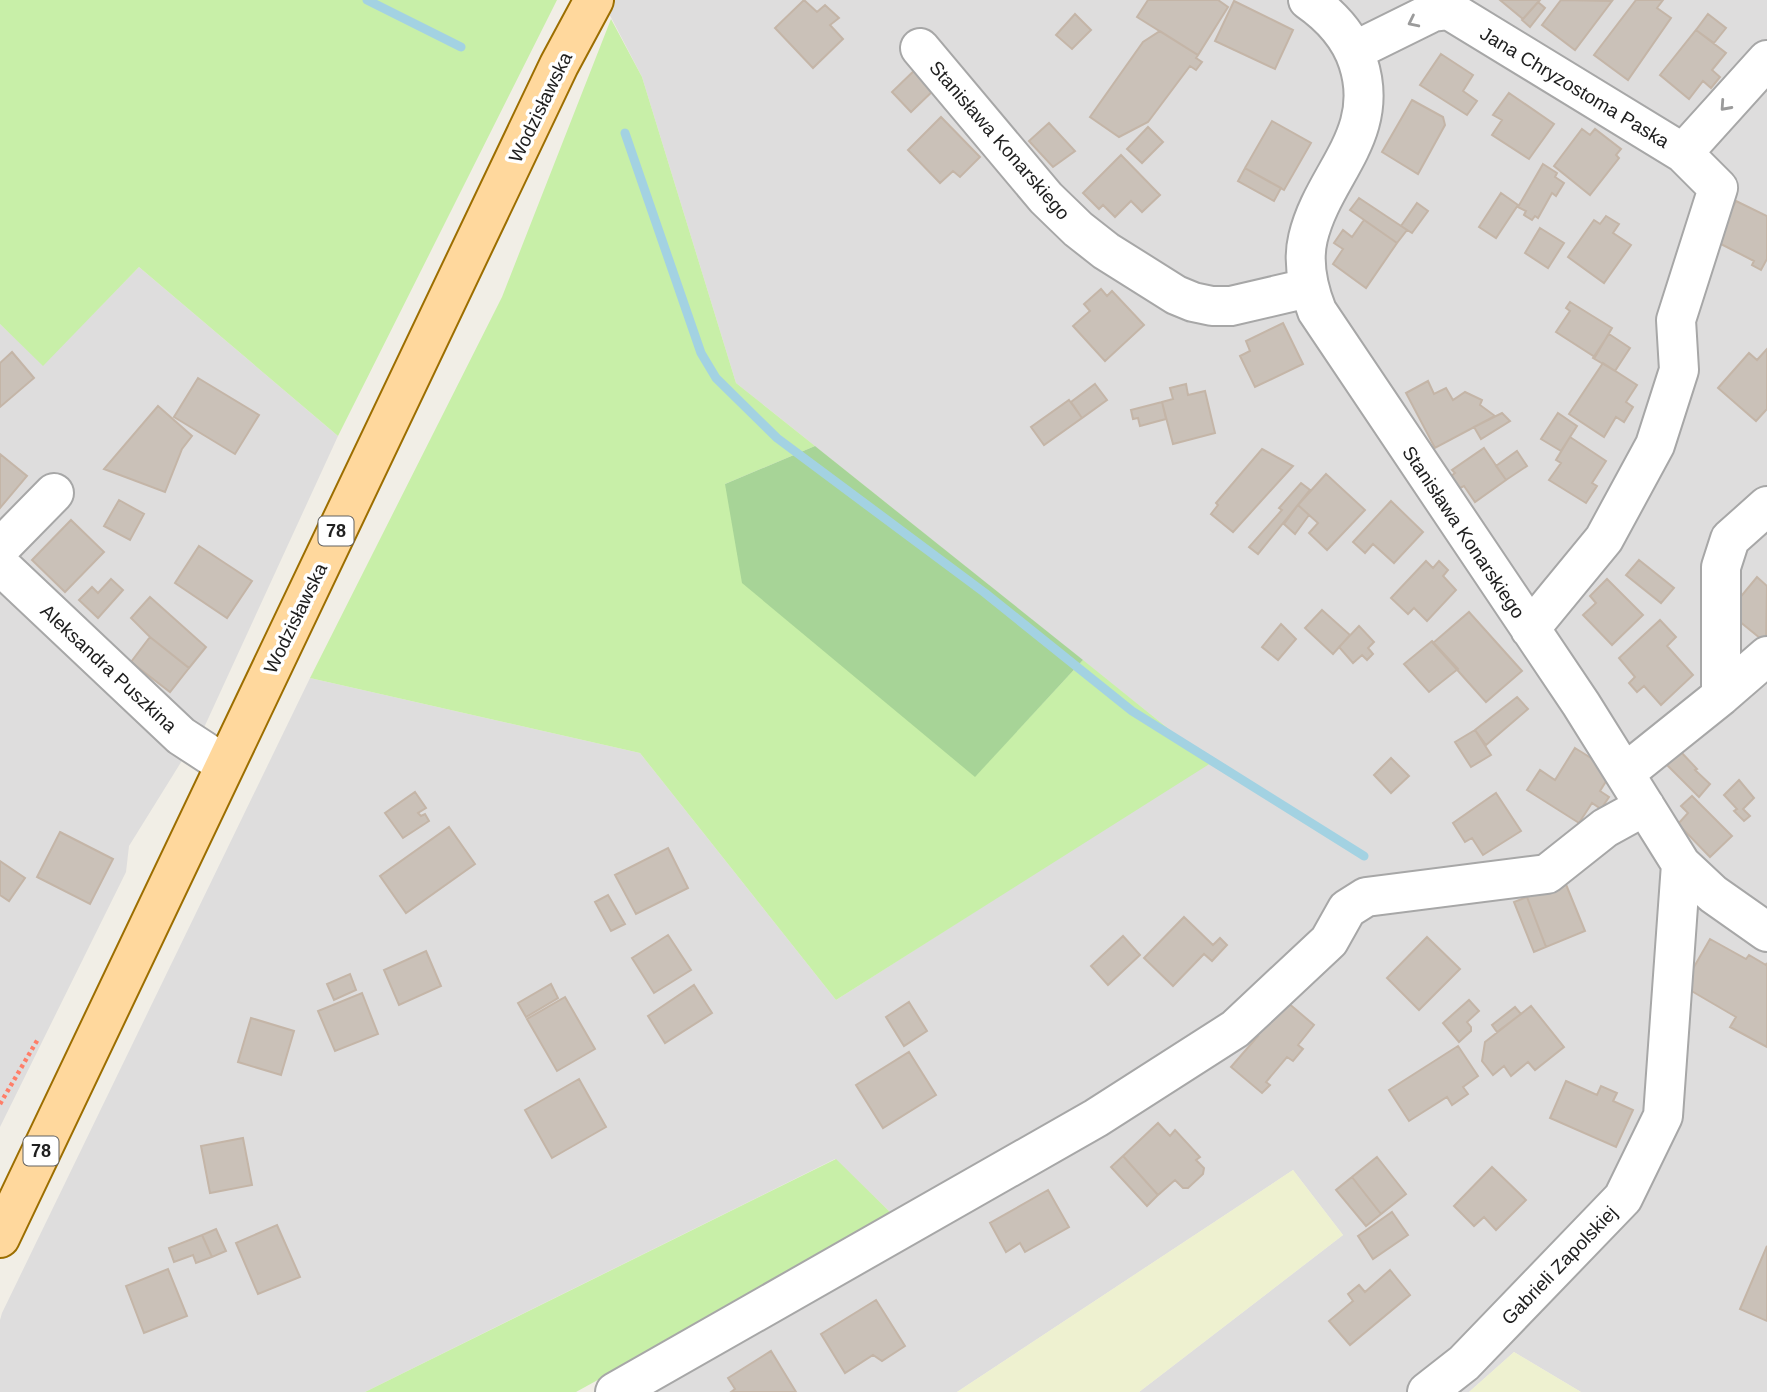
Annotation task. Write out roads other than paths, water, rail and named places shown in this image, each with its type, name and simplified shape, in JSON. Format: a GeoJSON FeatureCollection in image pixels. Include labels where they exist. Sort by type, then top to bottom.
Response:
{"type":"FeatureCollection","features":[{"type":"Feature","properties":{"kind":"main road","name":"Wodzisławska"},"geometry":{"type":"LineString","coordinates":[[0,1238],[559,65],[594,0]]}},
{"type":"Feature","properties":{"kind":"street","name":"Stanisława Konarskiego"},"geometry":{"type":"LineString","coordinates":[[1308,0],[1325,12],[1342,30],[1354,51],[1362,75],[1364,97],[1361,121],[1354,142],[1316,214],[1308,238],[1308,288],[1317,312],[1625,773],[1681,864],[1713,894],[1767,932]]}},
{"type":"Feature","properties":{"kind":"street","name":"Jana Chryzostoma Paska"},"geometry":{"type":"LineString","coordinates":[[1354,51],[1453,5],[1683,153],[1718,188],[1676,320],[1679,370],[1655,445],[1604,539],[1530,629]]}},
{"type":"Feature","properties":{"kind":"street","name":"Stanisława Konarskiego"},"geometry":{"type":"LineString","coordinates":[[920,48],[1046,198],[1078,229],[1106,251],[1176,295],[1212,306],[1231,306],[1308,288]]}},
{"type":"Feature","properties":{"kind":"street"},"geometry":{"type":"LineString","coordinates":[[1683,153],[1767,60]]}},
{"type":"Feature","properties":{"kind":"street"},"geometry":{"type":"LineString","coordinates":[[0,548],[54,493]]}},
{"type":"Feature","properties":{"kind":"street"},"geometry":{"type":"LineString","coordinates":[[1721,696],[1721,567],[1730,539],[1767,506]]}},
{"type":"Feature","properties":{"kind":"street","name":"Aleksandra Puszkina"},"geometry":{"type":"LineString","coordinates":[[0,565],[181,736],[224,764]]}},
{"type":"Feature","properties":{"kind":"street"},"geometry":{"type":"LineString","coordinates":[[1625,773],[1767,656]]}},
{"type":"Feature","properties":{"kind":"street"},"geometry":{"type":"LineString","coordinates":[[615,1392],[1096,1118],[1235,1029],[1329,940],[1348,909],[1366,897],[1547,874],[1605,828],[1645,806]]}},
{"type":"Feature","properties":{"kind":"street","name":"Gabrieli Zapolskiej"},"geometry":{"type":"LineString","coordinates":[[1427,1392],[1464,1363],[1623,1198],[1663,1116],[1669,1000],[1681,864]]}},
{"type":"Feature","properties":{"kind":"waterway"},"geometry":{"type":"LineString","coordinates":[[367,0],[461,47]]}},
{"type":"Feature","properties":{"kind":"waterway"},"geometry":{"type":"LineString","coordinates":[[625,133],[701,353],[716,378],[777,438],[985,593],[1132,711],[1364,856]]}}]}
